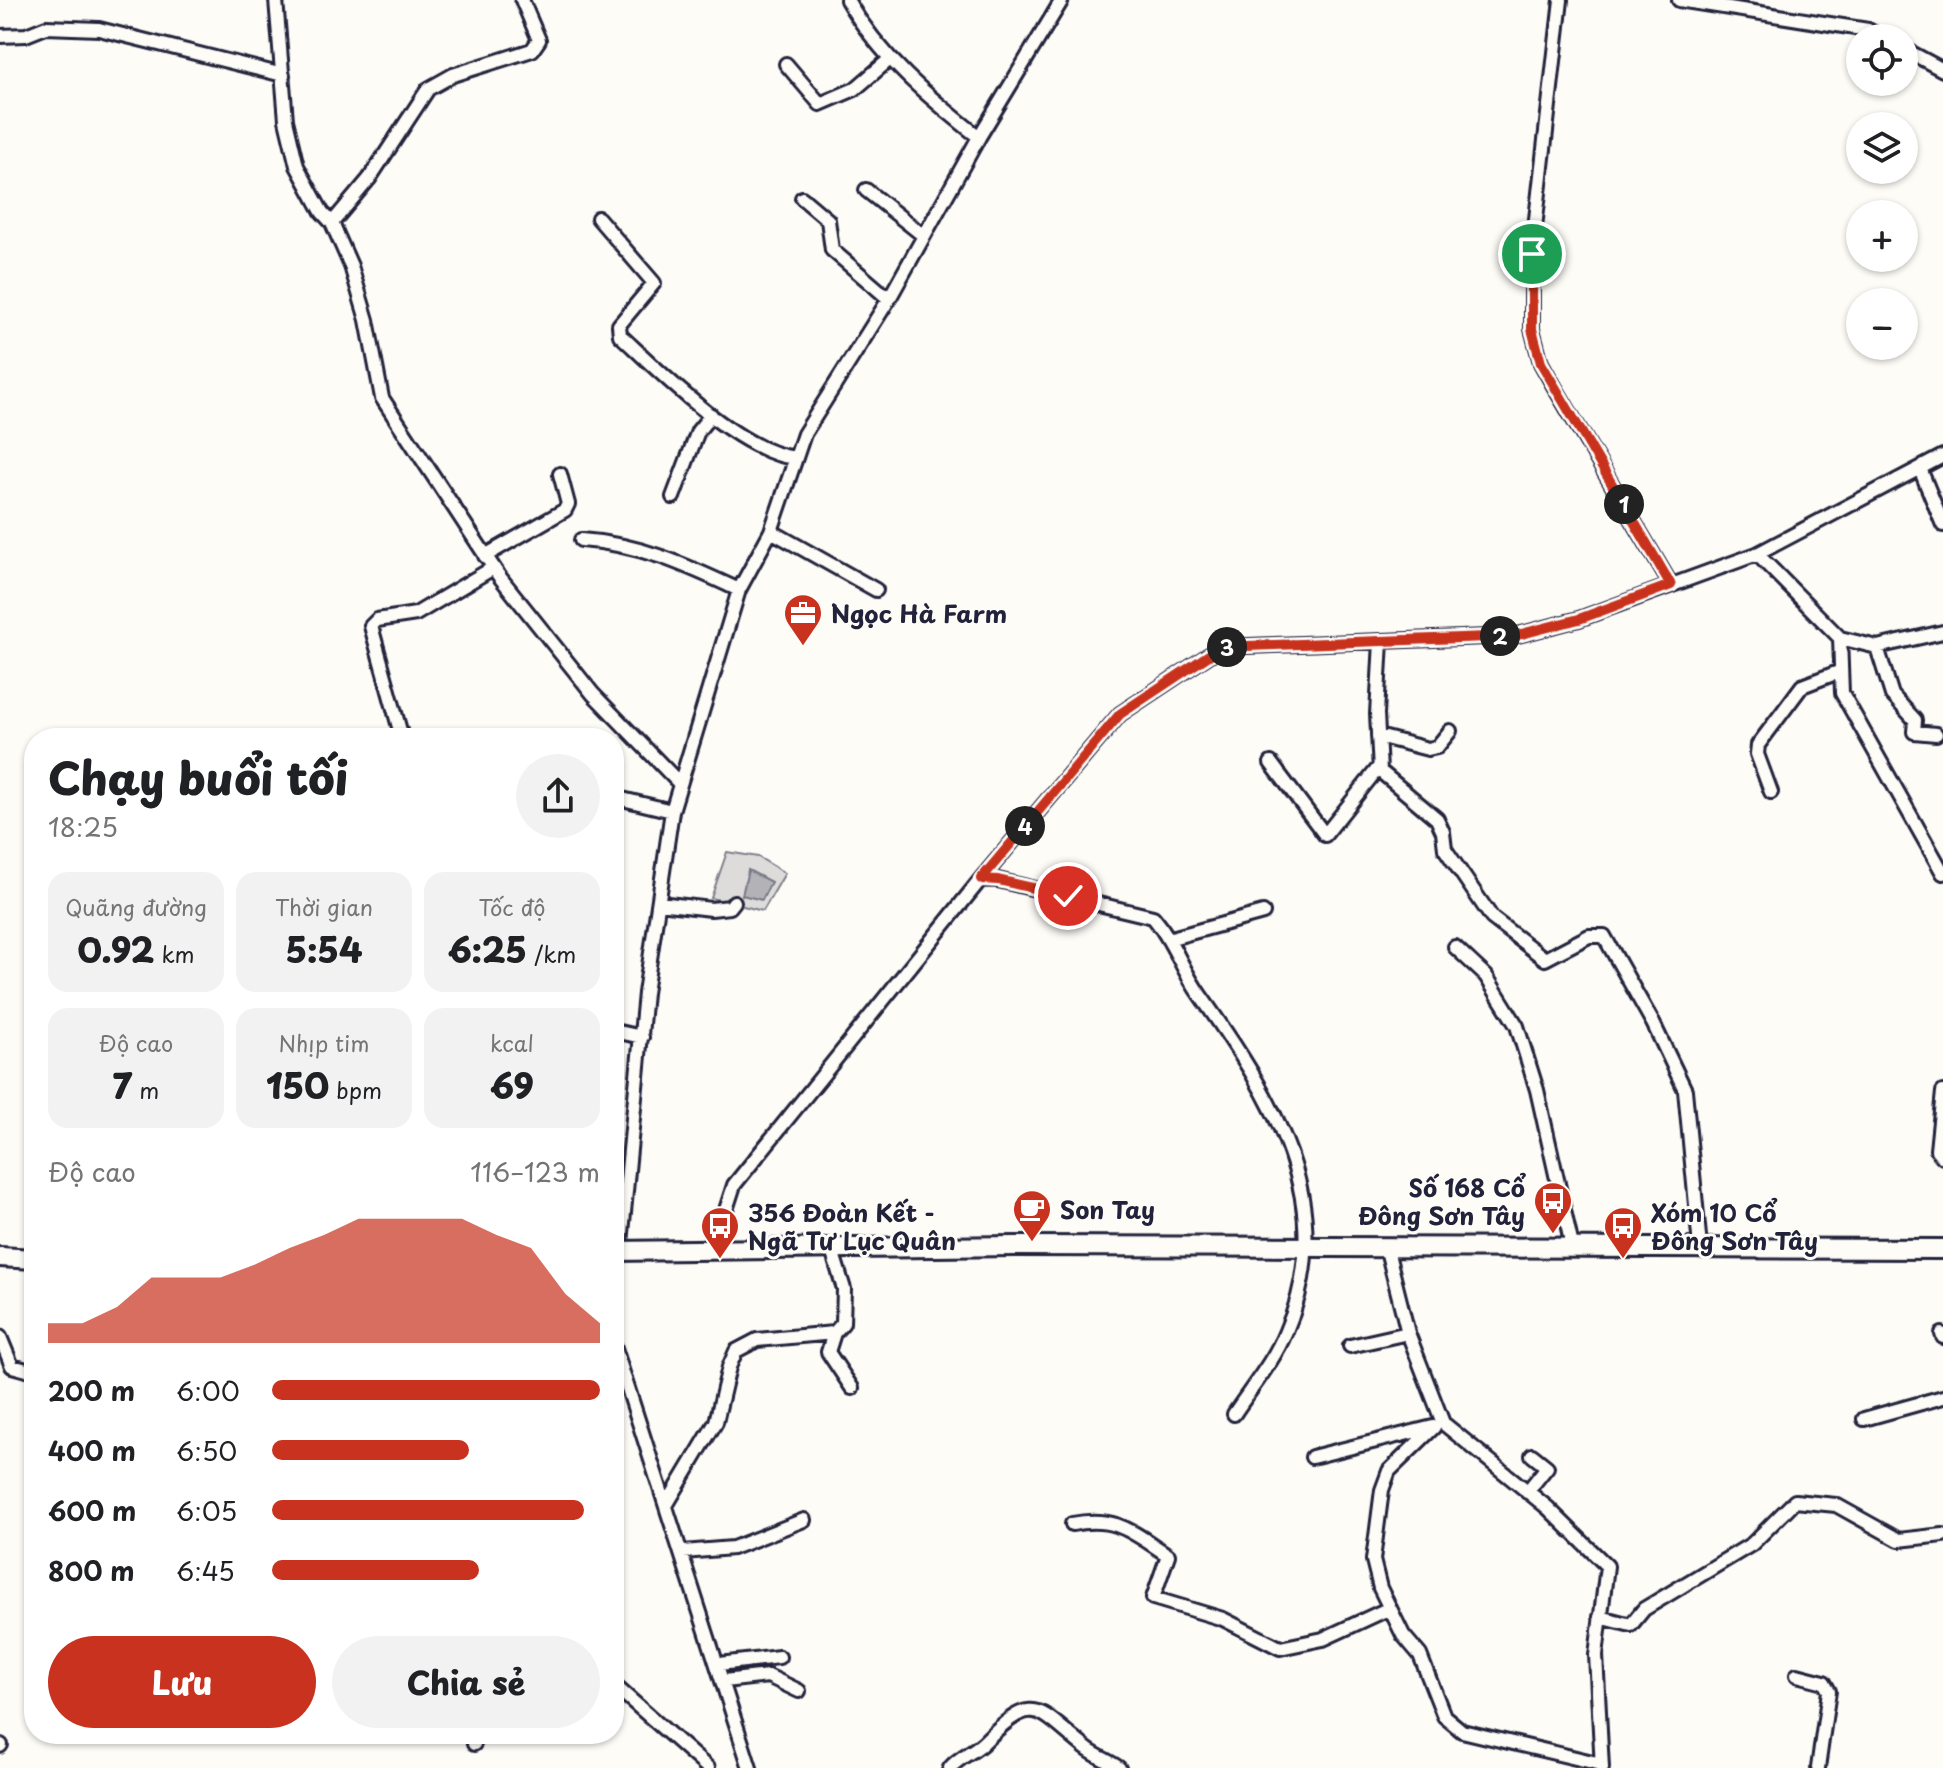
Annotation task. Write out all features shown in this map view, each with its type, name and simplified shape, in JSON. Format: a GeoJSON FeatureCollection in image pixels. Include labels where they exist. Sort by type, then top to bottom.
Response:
{"type":"FeatureCollection","features":[{"type":"Feature","properties":{"kind":"highway"},"geometry":{"type":"LineString","coordinates":[[624,1253],[714,1247],[1943,1249]]}},
{"type":"Feature","properties":{"kind":"highway"},"geometry":{"type":"LineString","coordinates":[[0,1257],[24,1258]]}},
{"type":"Feature","properties":{"kind":"street"},"geometry":{"type":"LineString","coordinates":[[276,0],[286,120],[297,166],[322,212],[332,223],[351,266],[367,320],[382,398],[493,568],[593,694],[680,784]]}},
{"type":"Feature","properties":{"kind":"street"},"geometry":{"type":"LineString","coordinates":[[332,223],[369,179],[428,89],[453,75],[532,50],[538,44],[522,0]]}},
{"type":"Feature","properties":{"kind":"street"},"geometry":{"type":"LineString","coordinates":[[847,0],[890,59],[916,86],[979,137]]}},
{"type":"Feature","properties":{"kind":"street"},"geometry":{"type":"LineString","coordinates":[[624,1193],[672,811],[739,590],[771,531],[804,434],[889,299],[979,137],[1062,0]]}},
{"type":"Feature","properties":{"kind":"street"},"geometry":{"type":"LineString","coordinates":[[1561,0],[1532,254],[1532,329],[1541,363],[1671,585]]}},
{"type":"Feature","properties":{"kind":"street"},"geometry":{"type":"LineString","coordinates":[[1679,0],[1846,27]]}},
{"type":"Feature","properties":{"kind":"street"},"geometry":{"type":"LineString","coordinates":[[0,36],[26,35],[46,27],[99,29],[283,75]]}},
{"type":"Feature","properties":{"kind":"street"},"geometry":{"type":"LineString","coordinates":[[1918,57],[1943,70]]}},
{"type":"Feature","properties":{"kind":"street"},"geometry":{"type":"LineString","coordinates":[[786,64],[820,104],[855,89],[890,59]]}},
{"type":"Feature","properties":{"kind":"street"},"geometry":{"type":"LineString","coordinates":[[866,190],[924,236]]}},
{"type":"Feature","properties":{"kind":"street"},"geometry":{"type":"LineString","coordinates":[[802,198],[828,220],[832,250],[889,299]]}},
{"type":"Feature","properties":{"kind":"street"},"geometry":{"type":"LineString","coordinates":[[598,218],[654,283],[619,325],[619,333],[734,434],[795,458]]}},
{"type":"Feature","properties":{"kind":"street"},"geometry":{"type":"LineString","coordinates":[[673,497],[698,431],[711,415]]}},
{"type":"Feature","properties":{"kind":"street"},"geometry":{"type":"LineString","coordinates":[[714,1247],[734,1185],[981,879],[1120,714],[1221,647],[1514,636],[1579,619],[1757,554],[1921,471],[1943,456]]}},
{"type":"Feature","properties":{"kind":"street"},"geometry":{"type":"LineString","coordinates":[[1921,471],[1943,525]]}},
{"type":"Feature","properties":{"kind":"street"},"geometry":{"type":"LineString","coordinates":[[485,556],[565,510],[568,504],[560,474]]}},
{"type":"Feature","properties":{"kind":"street"},"geometry":{"type":"LineString","coordinates":[[771,531],[876,590]]}},
{"type":"Feature","properties":{"kind":"street"},"geometry":{"type":"LineString","coordinates":[[581,540],[618,542],[688,566],[739,590]]}},
{"type":"Feature","properties":{"kind":"street"},"geometry":{"type":"LineString","coordinates":[[1757,554],[1840,638],[1877,647],[1943,632]]}},
{"type":"Feature","properties":{"kind":"street"},"geometry":{"type":"LineString","coordinates":[[399,728],[371,626],[377,620],[416,614],[493,568]]}},
{"type":"Feature","properties":{"kind":"street"},"geometry":{"type":"LineString","coordinates":[[1840,638],[1842,693],[1943,873]]}},
{"type":"Feature","properties":{"kind":"street"},"geometry":{"type":"LineString","coordinates":[[1271,763],[1325,835],[1379,767],[1381,641]]}},
{"type":"Feature","properties":{"kind":"street"},"geometry":{"type":"LineString","coordinates":[[1877,647],[1892,695],[1915,720],[1914,732],[1936,734]]}},
{"type":"Feature","properties":{"kind":"street"},"geometry":{"type":"LineString","coordinates":[[1771,792],[1757,754],[1758,745],[1802,686],[1841,671]]}},
{"type":"Feature","properties":{"kind":"street"},"geometry":{"type":"LineString","coordinates":[[1378,736],[1428,749],[1437,747],[1450,731]]}},
{"type":"Feature","properties":{"kind":"street"},"geometry":{"type":"LineString","coordinates":[[1379,767],[1437,819],[1443,832],[1445,849],[1492,918],[1538,956],[1549,958],[1593,935],[1607,939],[1668,1051],[1685,1090],[1700,1247]]}},
{"type":"Feature","properties":{"kind":"street"},"geometry":{"type":"LineString","coordinates":[[624,799],[672,811]]}},
{"type":"Feature","properties":{"kind":"street"},"geometry":{"type":"LineString","coordinates":[[981,879],[998,880],[1153,917],[1188,978],[1261,1083],[1284,1132],[1301,1202],[1307,1246],[1300,1290],[1285,1335],[1234,1414]]}},
{"type":"Feature","properties":{"kind":"street"},"geometry":{"type":"LineString","coordinates":[[659,903],[711,909],[730,907],[734,902]]}},
{"type":"Feature","properties":{"kind":"street"},"geometry":{"type":"LineString","coordinates":[[1168,939],[1263,913]]}},
{"type":"Feature","properties":{"kind":"street"},"geometry":{"type":"LineString","coordinates":[[1455,947],[1486,976],[1517,1026],[1537,1090],[1572,1246]]}},
{"type":"Feature","properties":{"kind":"street"},"geometry":{"type":"LineString","coordinates":[[624,1033],[642,1037]]}},
{"type":"Feature","properties":{"kind":"street"},"geometry":{"type":"LineString","coordinates":[[1943,1092],[1937,1150],[1943,1157]]}},
{"type":"Feature","properties":{"kind":"street"},"geometry":{"type":"LineString","coordinates":[[1386,1246],[1408,1333],[1438,1425],[1527,1492],[1607,1566],[1596,1655],[1601,1766],[1462,1731],[1444,1716],[1420,1655],[1403,1635],[1390,1608],[1376,1577],[1373,1560],[1382,1490],[1389,1471],[1438,1425]]}},
{"type":"Feature","properties":{"kind":"street"},"geometry":{"type":"LineString","coordinates":[[831,1247],[845,1301],[843,1323],[834,1333],[828,1352],[852,1388]]}},
{"type":"Feature","properties":{"kind":"street"},"geometry":{"type":"LineString","coordinates":[[667,1504],[716,1422],[736,1351],[757,1340],[834,1333]]}},
{"type":"Feature","properties":{"kind":"street"},"geometry":{"type":"LineString","coordinates":[[1350,1346],[1408,1333]]}},
{"type":"Feature","properties":{"kind":"street"},"geometry":{"type":"LineString","coordinates":[[0,1337],[12,1366],[24,1369]]}},
{"type":"Feature","properties":{"kind":"street"},"geometry":{"type":"LineString","coordinates":[[624,1375],[750,1768]]}},
{"type":"Feature","properties":{"kind":"street"},"geometry":{"type":"LineString","coordinates":[[1864,1419],[1943,1397]]}},
{"type":"Feature","properties":{"kind":"street"},"geometry":{"type":"LineString","coordinates":[[1312,1457],[1438,1425]]}},
{"type":"Feature","properties":{"kind":"street"},"geometry":{"type":"LineString","coordinates":[[1527,1492],[1550,1469],[1532,1455]]}},
{"type":"Feature","properties":{"kind":"street"},"geometry":{"type":"LineString","coordinates":[[1600,1617],[1631,1625],[1644,1609],[1752,1544],[1795,1501],[1836,1505],[1899,1540],[1943,1535]]}},
{"type":"Feature","properties":{"kind":"street"},"geometry":{"type":"LineString","coordinates":[[1072,1524],[1097,1519],[1126,1528],[1168,1555],[1153,1598],[1223,1619],[1280,1648],[1309,1644],[1390,1608]]}},
{"type":"Feature","properties":{"kind":"street"},"geometry":{"type":"LineString","coordinates":[[683,1552],[733,1548],[804,1520]]}},
{"type":"Feature","properties":{"kind":"street"},"geometry":{"type":"LineString","coordinates":[[719,1664],[779,1657]]}},
{"type":"Feature","properties":{"kind":"street"},"geometry":{"type":"LineString","coordinates":[[1797,1675],[1824,1682],[1829,1691],[1818,1768]]}},
{"type":"Feature","properties":{"kind":"street"},"geometry":{"type":"LineString","coordinates":[[724,1681],[768,1676],[799,1691]]}},
{"type":"Feature","properties":{"kind":"street"},"geometry":{"type":"LineString","coordinates":[[624,1694],[708,1768]]}},
{"type":"Feature","properties":{"kind":"street"},"geometry":{"type":"LineString","coordinates":[[950,1768],[970,1755],[1008,1718],[1028,1710],[1040,1710],[1086,1748],[1119,1768]]}},
{"type":"Feature","properties":{"kind":"shaded area"},"geometry":{"type":"Polygon","coordinates":[[[727,852],[758,857],[785,873],[763,911],[711,898],[727,852]]]}},
{"type":"Feature","properties":{"kind":"shaded area"},"geometry":{"type":"Polygon","coordinates":[[[748,870],[771,882],[762,900],[742,895],[748,870]]]}},
{"type":"Feature","properties":{"kind":"place","name":"Ngọc Hà Farm"},"geometry":{"type":"Point","coordinates":[803,647]}},
{"type":"Feature","properties":{"kind":"place","name":"Số 168 Cổ Đông Sơn Tây"},"geometry":{"type":"Point","coordinates":[1553,1235]}},
{"type":"Feature","properties":{"kind":"place","name":"Son Tay"},"geometry":{"type":"Point","coordinates":[1032,1243]}},
{"type":"Feature","properties":{"kind":"place","name":"356 Đoàn Kết - Ngã Tư Lục Quân"},"geometry":{"type":"Point","coordinates":[720,1260]}},
{"type":"Feature","properties":{"kind":"place","name":"Xóm 10 Cổ Đông Sơn Tây"},"geometry":{"type":"Point","coordinates":[1623,1260]}},
{"type":"Feature","properties":{"kind":"route"},"geometry":{"type":"LineString","coordinates":[[1068,896],[981,879],[1120,714],[1221,647],[1514,636],[1579,619],[1671,585],[1541,363],[1532,329],[1532,254]]}}]}
